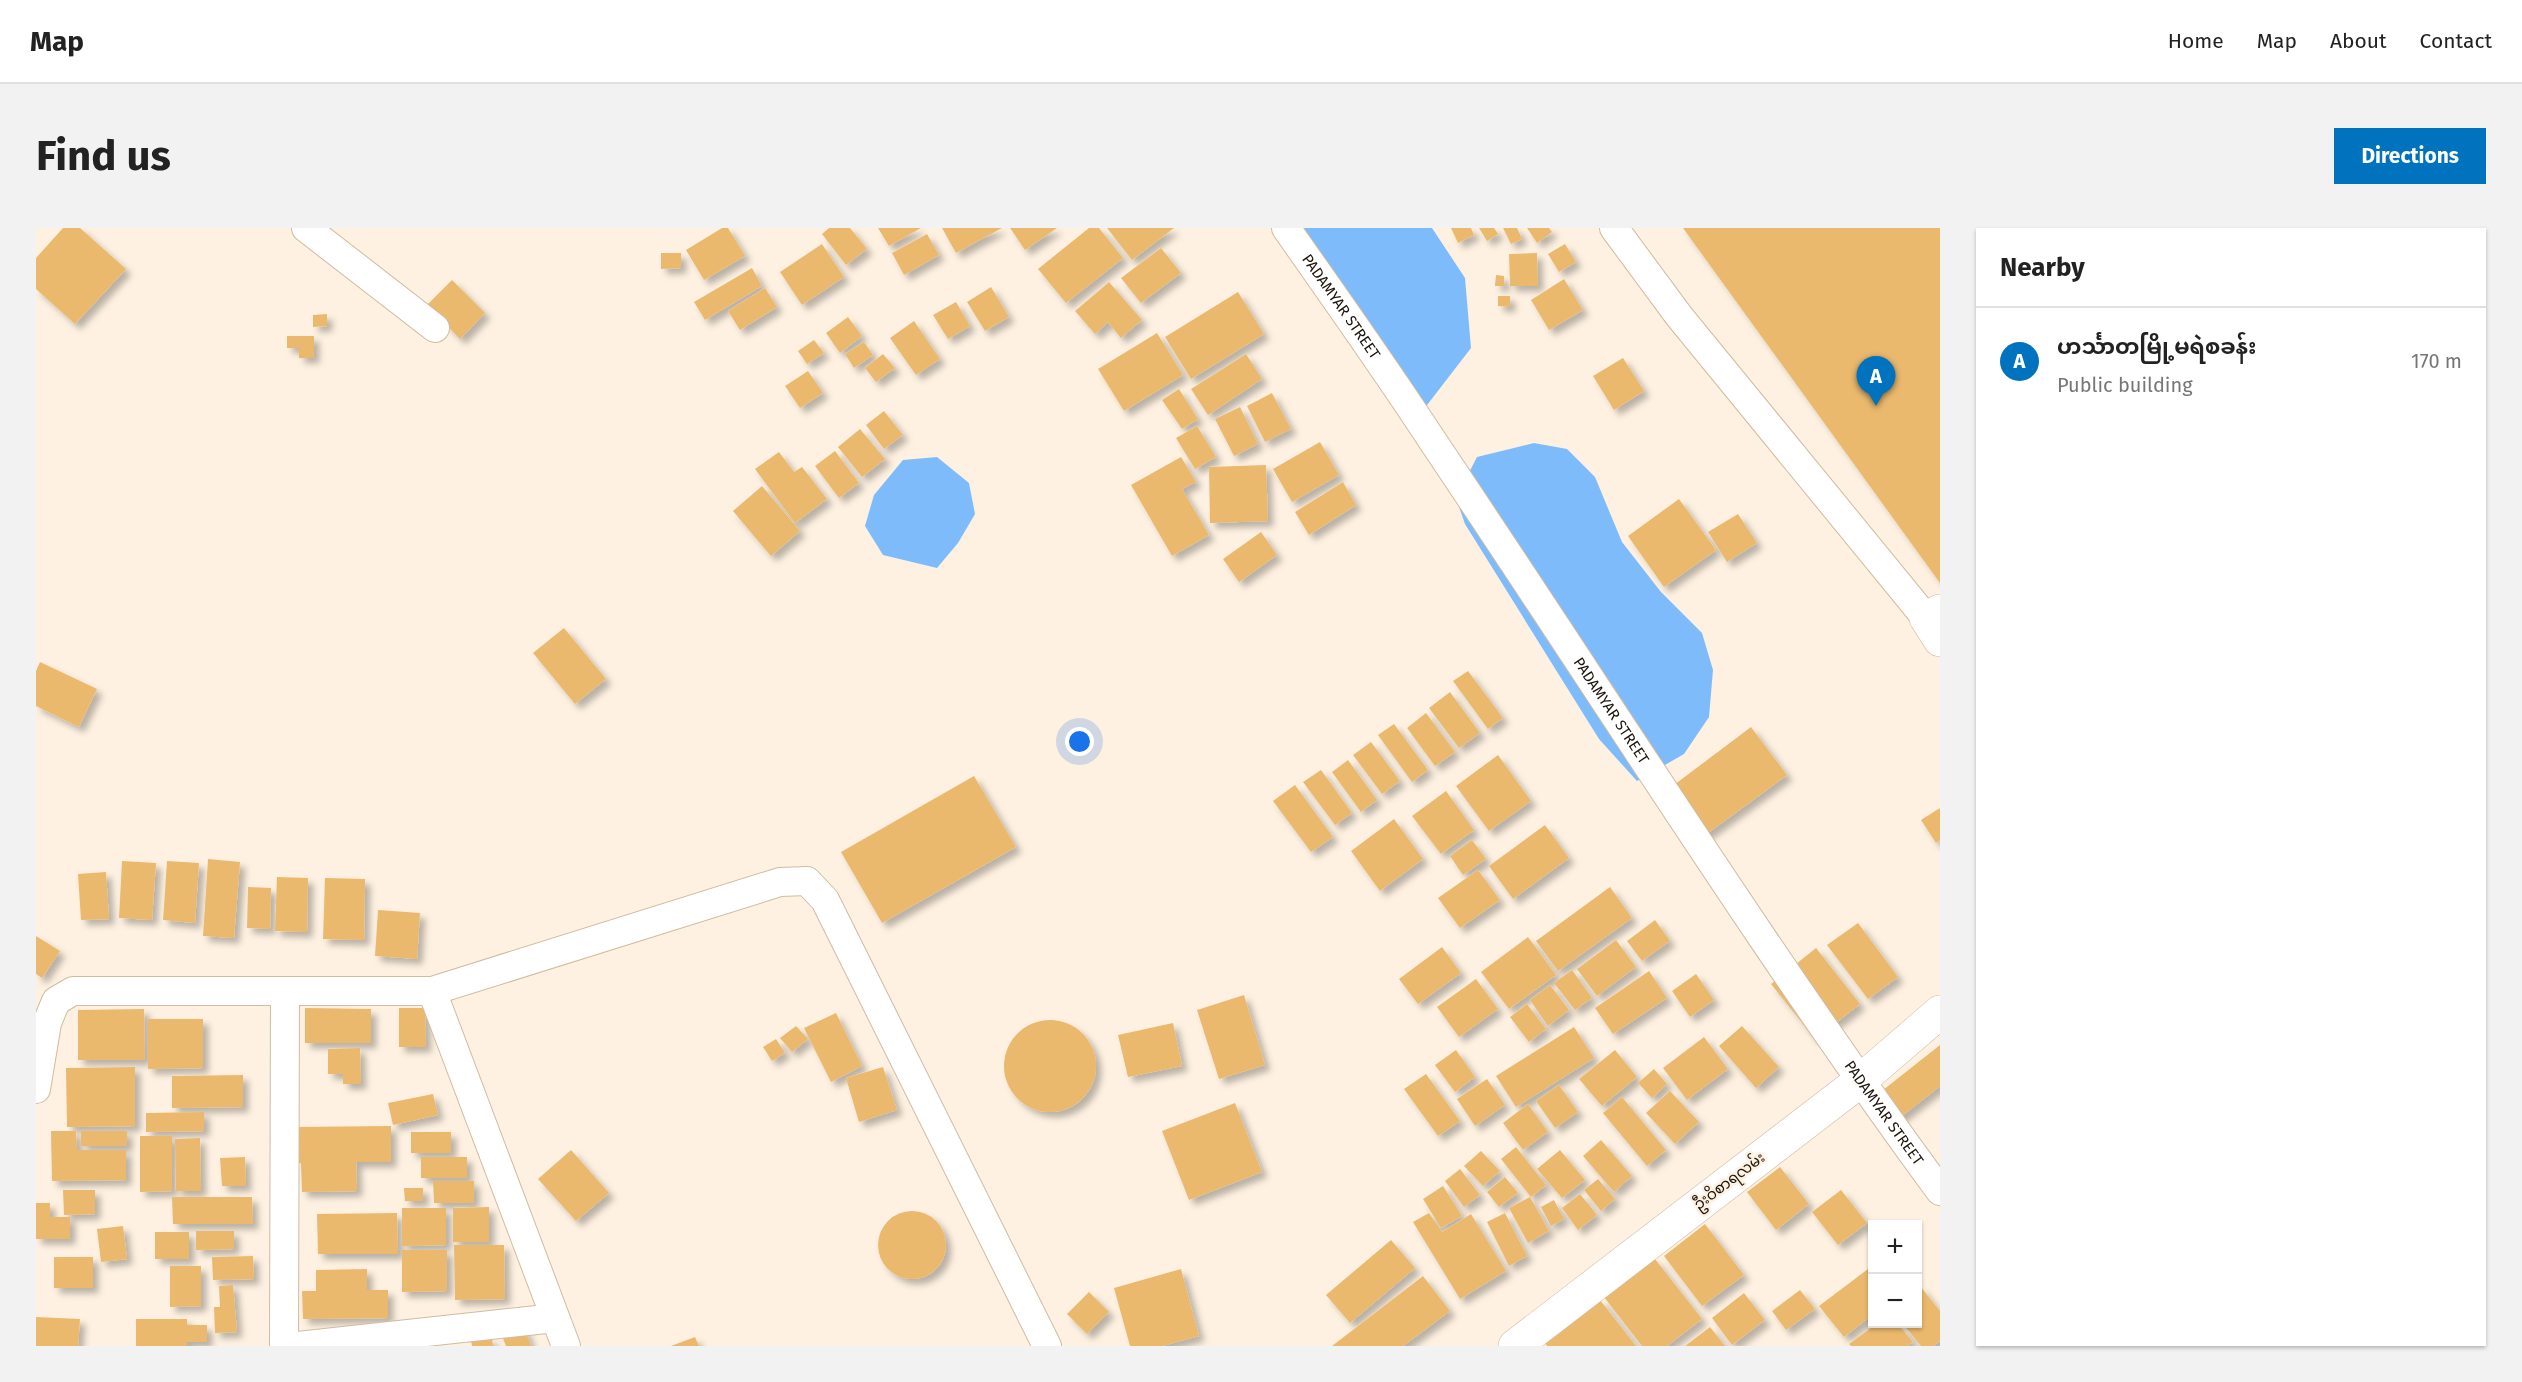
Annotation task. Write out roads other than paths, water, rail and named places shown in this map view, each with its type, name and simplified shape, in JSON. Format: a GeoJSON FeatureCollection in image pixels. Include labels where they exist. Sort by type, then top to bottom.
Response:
{"type":"FeatureCollection","features":[{"type":"Feature","properties":{"kind":"street"},"geometry":{"type":"LineString","coordinates":[[306,228],[435,328]]}},
{"type":"Feature","properties":{"kind":"street","name":"PADAMYAR STREET"},"geometry":{"type":"LineString","coordinates":[[1286,228],[1431,438],[1684,822],[1860,1081],[1940,1191]]}},
{"type":"Feature","properties":{"kind":"street"},"geometry":{"type":"LineString","coordinates":[[1614,228],[1679,316],[1935,623]]}},
{"type":"Feature","properties":{"kind":"street"},"geometry":{"type":"LineString","coordinates":[[36,1089],[47,1023],[56,1002],[73,991],[432,991],[780,882],[807,881],[825,900],[1047,1346]]}},
{"type":"Feature","properties":{"kind":"street"},"geometry":{"type":"LineString","coordinates":[[284,1346],[285,991]]}},
{"type":"Feature","properties":{"kind":"street"},"geometry":{"type":"LineString","coordinates":[[432,991],[566,1346]]}},
{"type":"Feature","properties":{"kind":"street","name":"ဦးဝိစာရလမ်း"},"geometry":{"type":"LineString","coordinates":[[1515,1346],[1860,1081],[1940,1012]]}},
{"type":"Feature","properties":{"kind":"street"},"geometry":{"type":"LineString","coordinates":[[298,1346],[555,1318]]}},
{"type":"Feature","properties":{"kind":"water"},"geometry":{"type":"Polygon","coordinates":[[[1289,228],[1432,228],[1465,278],[1471,348],[1424,409],[1403,422],[1289,228]]]}},
{"type":"Feature","properties":{"kind":"water"},"geometry":{"type":"Polygon","coordinates":[[[1534,443],[1567,449],[1595,477],[1622,542],[1661,592],[1702,633],[1713,670],[1709,717],[1684,754],[1637,781],[1599,739],[1465,524],[1456,498],[1477,457],[1534,443]]]}},
{"type":"Feature","properties":{"kind":"water"},"geometry":{"type":"Polygon","coordinates":[[[937,457],[969,483],[975,514],[958,543],[937,568],[883,555],[865,526],[874,495],[903,460],[937,457]]]}},
{"type":"Feature","properties":{"kind":"place","name":"ဟင်္သာတမြို့မရဲစခန်း"},"geometry":{"type":"Point","coordinates":[1876,406]}}]}
